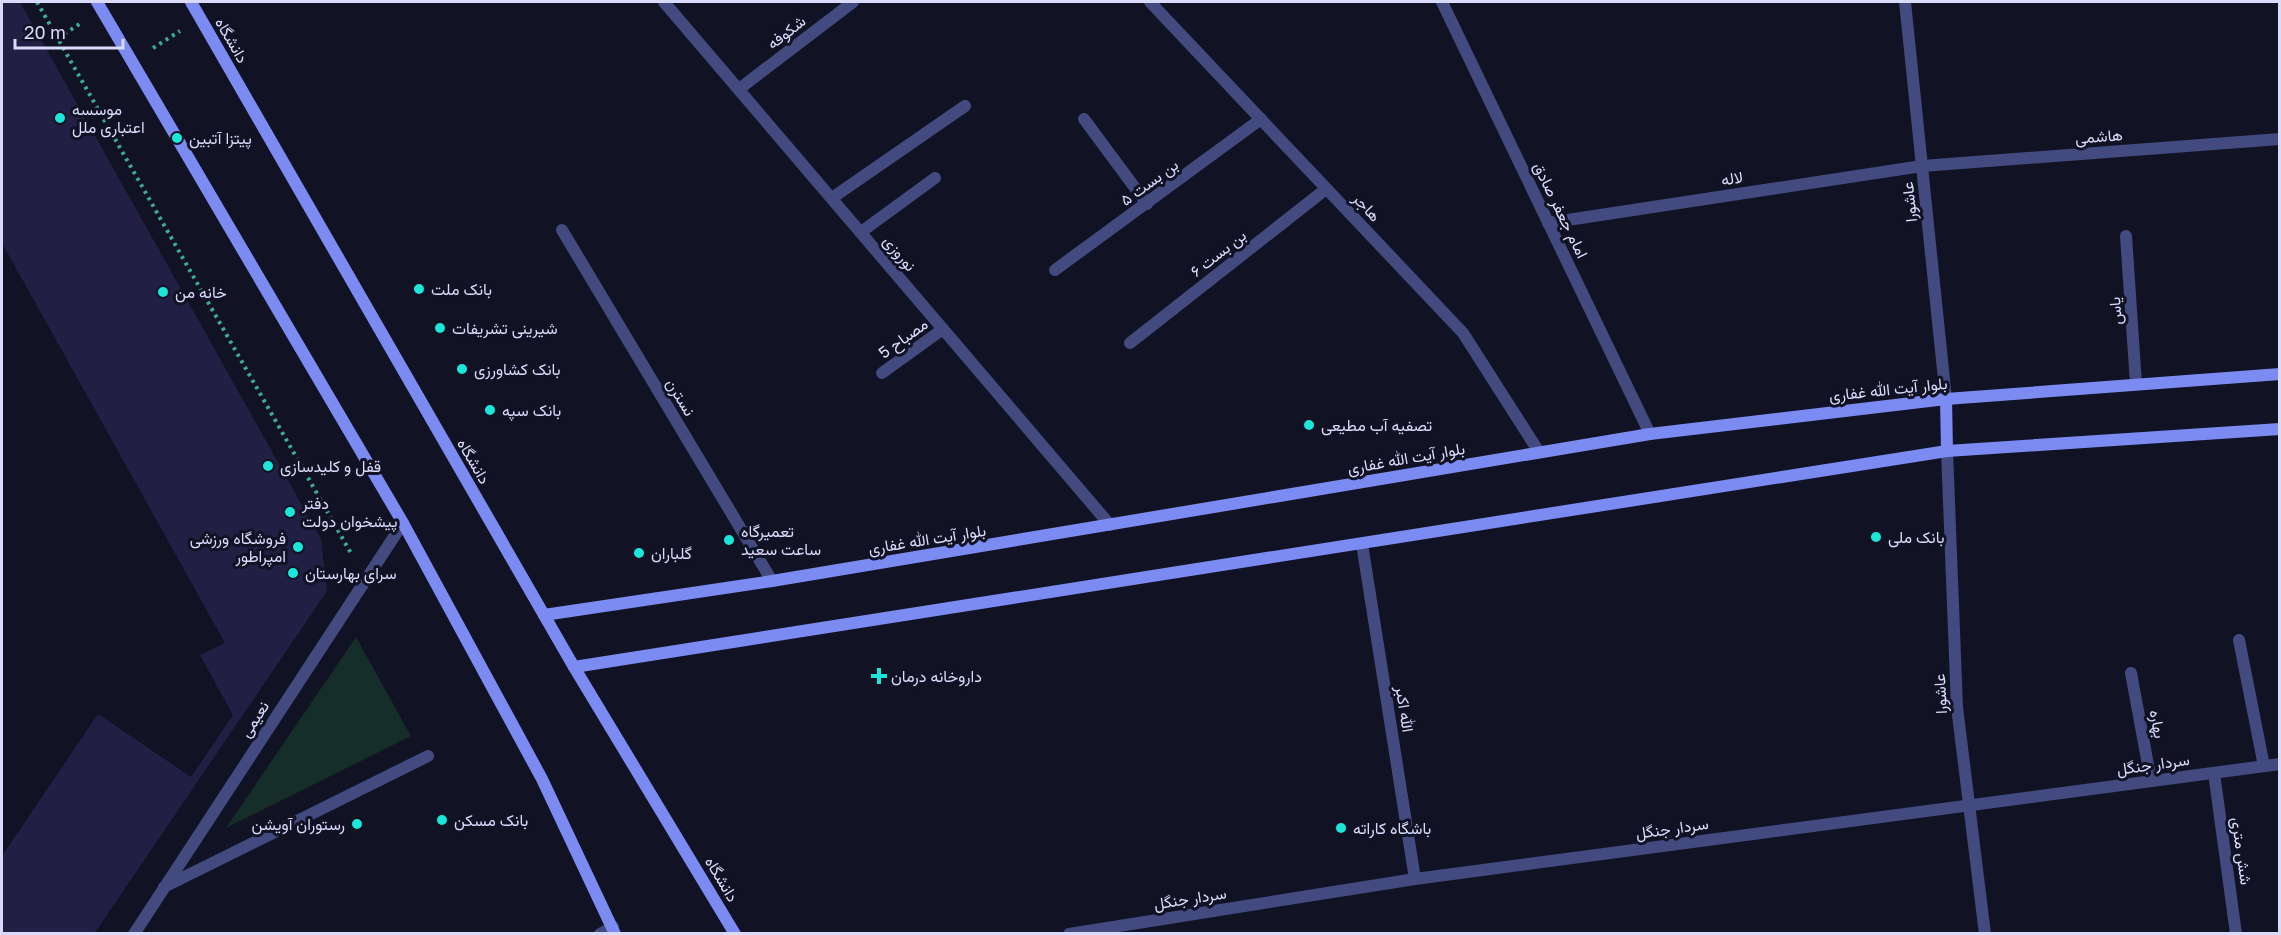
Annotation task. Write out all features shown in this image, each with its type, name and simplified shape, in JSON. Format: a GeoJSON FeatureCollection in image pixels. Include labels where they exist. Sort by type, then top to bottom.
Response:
{"type":"FeatureCollection","features":[{"type":"Feature","properties":{"kind":"main road"},"geometry":{"type":"LineString","coordinates":[[97,2],[403,523],[542,779],[614,930]]}},
{"type":"Feature","properties":{"kind":"main road","name":"دانشگاه"},"geometry":{"type":"LineString","coordinates":[[191,2],[574,667],[735,933]]}},
{"type":"Feature","properties":{"kind":"main road","name":"بلوار آیت الله غفاری"},"geometry":{"type":"LineString","coordinates":[[544,615],[772,581],[1650,434],[1946,399],[2280,374]]}},
{"type":"Feature","properties":{"kind":"main road"},"geometry":{"type":"LineString","coordinates":[[1946,399],[1947,451]]}},
{"type":"Feature","properties":{"kind":"main road"},"geometry":{"type":"LineString","coordinates":[[574,667],[1947,451],[2280,429]]}},
{"type":"Feature","properties":{"kind":"street","name":"نوروزی"},"geometry":{"type":"LineString","coordinates":[[664,2],[1110,525]]}},
{"type":"Feature","properties":{"kind":"street","name":"شکوفه"},"geometry":{"type":"LineString","coordinates":[[739,89],[852,2]]}},
{"type":"Feature","properties":{"kind":"street","name":"هاجر"},"geometry":{"type":"LineString","coordinates":[[1150,2],[1463,333],[1539,452]]}},
{"type":"Feature","properties":{"kind":"street","name":"امام جعفر صادق"},"geometry":{"type":"LineString","coordinates":[[1442,2],[1650,434]]}},
{"type":"Feature","properties":{"kind":"street","name":"عاشورا"},"geometry":{"type":"LineString","coordinates":[[1905,2],[1946,399]]}},
{"type":"Feature","properties":{"kind":"street"},"geometry":{"type":"LineString","coordinates":[[832,198],[965,106]]}},
{"type":"Feature","properties":{"kind":"street"},"geometry":{"type":"LineString","coordinates":[[1084,118],[1147,204]]}},
{"type":"Feature","properties":{"kind":"street","name":"بن بست ۵"},"geometry":{"type":"LineString","coordinates":[[1055,270],[1261,119]]}},
{"type":"Feature","properties":{"kind":"street","name":"هاشمی"},"geometry":{"type":"LineString","coordinates":[[1922,166],[2280,139]]}},
{"type":"Feature","properties":{"kind":"street","name":"لاله"},"geometry":{"type":"LineString","coordinates":[[1548,223],[1922,166]]}},
{"type":"Feature","properties":{"kind":"street"},"geometry":{"type":"LineString","coordinates":[[861,232],[935,178]]}},
{"type":"Feature","properties":{"kind":"street","name":"بن بست ۶"},"geometry":{"type":"LineString","coordinates":[[1130,343],[1326,189]]}},
{"type":"Feature","properties":{"kind":"street","name":"نسترن"},"geometry":{"type":"LineString","coordinates":[[562,230],[772,581]]}},
{"type":"Feature","properties":{"kind":"street","name":"یاس"},"geometry":{"type":"LineString","coordinates":[[2126,236],[2136,384]]}},
{"type":"Feature","properties":{"kind":"street","name":"مصباح 5"},"geometry":{"type":"LineString","coordinates":[[882,373],[943,329]]}},
{"type":"Feature","properties":{"kind":"street","name":"عاشورا"},"geometry":{"type":"LineString","coordinates":[[1947,451],[1957,707],[1967,806],[1985,933]]}},
{"type":"Feature","properties":{"kind":"street","name":"نعیمی"},"geometry":{"type":"LineString","coordinates":[[134,933],[403,523]]}},
{"type":"Feature","properties":{"kind":"street","name":"الله اکبر"},"geometry":{"type":"LineString","coordinates":[[1362,544],[1414,879]]}},
{"type":"Feature","properties":{"kind":"street"},"geometry":{"type":"LineString","coordinates":[[2239,640],[2264,766]]}},
{"type":"Feature","properties":{"kind":"street","name":"بهاره"},"geometry":{"type":"LineString","coordinates":[[2132,673],[2151,781]]}},
{"type":"Feature","properties":{"kind":"street"},"geometry":{"type":"LineString","coordinates":[[162,888],[429,756]]}},
{"type":"Feature","properties":{"kind":"street","name":"سردار جنگل"},"geometry":{"type":"LineString","coordinates":[[1069,933],[1414,879],[2280,764]]}},
{"type":"Feature","properties":{"kind":"street","name":"شش متری"},"geometry":{"type":"LineString","coordinates":[[2214,773],[2236,933]]}},
{"type":"Feature","properties":{"kind":"street"},"geometry":{"type":"LineString","coordinates":[[600,933],[614,930]]}},
{"type":"Feature","properties":{"kind":"path"},"geometry":{"type":"LineString","coordinates":[[37,2],[366,580]]}},
{"type":"Feature","properties":{"kind":"path"},"geometry":{"type":"LineString","coordinates":[[131,61],[201,18]]}},
{"type":"Feature","properties":{"kind":"green space"},"geometry":{"type":"Polygon","coordinates":[[[356,637],[411,736],[226,828],[356,637]]]}},
{"type":"Feature","properties":{"kind":"building"},"geometry":{"type":"Polygon","coordinates":[[[2,2],[20,2],[321,539],[327,591],[94,934],[2,934],[2,856],[98,714],[191,777],[233,715],[200,655],[225,643],[2,243],[2,2]]]}},
{"type":"Feature","properties":{"kind":"place","name":"موسسه اعتباری ملل"},"geometry":{"type":"Point","coordinates":[60,118]}},
{"type":"Feature","properties":{"kind":"place","name":"پیتزا آتبین"},"geometry":{"type":"Point","coordinates":[177,138]}},
{"type":"Feature","properties":{"kind":"place","name":"بانک ملت"},"geometry":{"type":"Point","coordinates":[419,289]}},
{"type":"Feature","properties":{"kind":"place","name":"خانه من"},"geometry":{"type":"Point","coordinates":[163,292]}},
{"type":"Feature","properties":{"kind":"place","name":"شیرینی تشریفات"},"geometry":{"type":"Point","coordinates":[440,328]}},
{"type":"Feature","properties":{"kind":"place","name":"بانک کشاورزی"},"geometry":{"type":"Point","coordinates":[462,369]}},
{"type":"Feature","properties":{"kind":"place","name":"بانک سپه"},"geometry":{"type":"Point","coordinates":[490,410]}},
{"type":"Feature","properties":{"kind":"place","name":"تصفیه آب مطیعی"},"geometry":{"type":"Point","coordinates":[1309,425]}},
{"type":"Feature","properties":{"kind":"place","name":"قفل و کلیدسازی"},"geometry":{"type":"Point","coordinates":[268,466]}},
{"type":"Feature","properties":{"kind":"place","name":"دفتر پیشخوان دولت"},"geometry":{"type":"Point","coordinates":[290,512]}},
{"type":"Feature","properties":{"kind":"place","name":"بانک ملی"},"geometry":{"type":"Point","coordinates":[1876,537]}},
{"type":"Feature","properties":{"kind":"place","name":"تعمیرگاه ساعت سعید"},"geometry":{"type":"Point","coordinates":[729,540]}},
{"type":"Feature","properties":{"kind":"place","name":"فروشگاه ورزشی امپراطور"},"geometry":{"type":"Point","coordinates":[298,547]}},
{"type":"Feature","properties":{"kind":"place","name":"گلباران"},"geometry":{"type":"Point","coordinates":[639,553]}},
{"type":"Feature","properties":{"kind":"place","name":"سرای بهارستان"},"geometry":{"type":"Point","coordinates":[293,573]}},
{"type":"Feature","properties":{"kind":"place","name":"داروخانه درمان"},"geometry":{"type":"Point","coordinates":[879,676]}},
{"type":"Feature","properties":{"kind":"place","name":"بانک مسکن"},"geometry":{"type":"Point","coordinates":[442,820]}},
{"type":"Feature","properties":{"kind":"place","name":"رستوران آویشن"},"geometry":{"type":"Point","coordinates":[357,824]}},
{"type":"Feature","properties":{"kind":"place","name":"باشگاه کاراته"},"geometry":{"type":"Point","coordinates":[1341,828]}}]}
